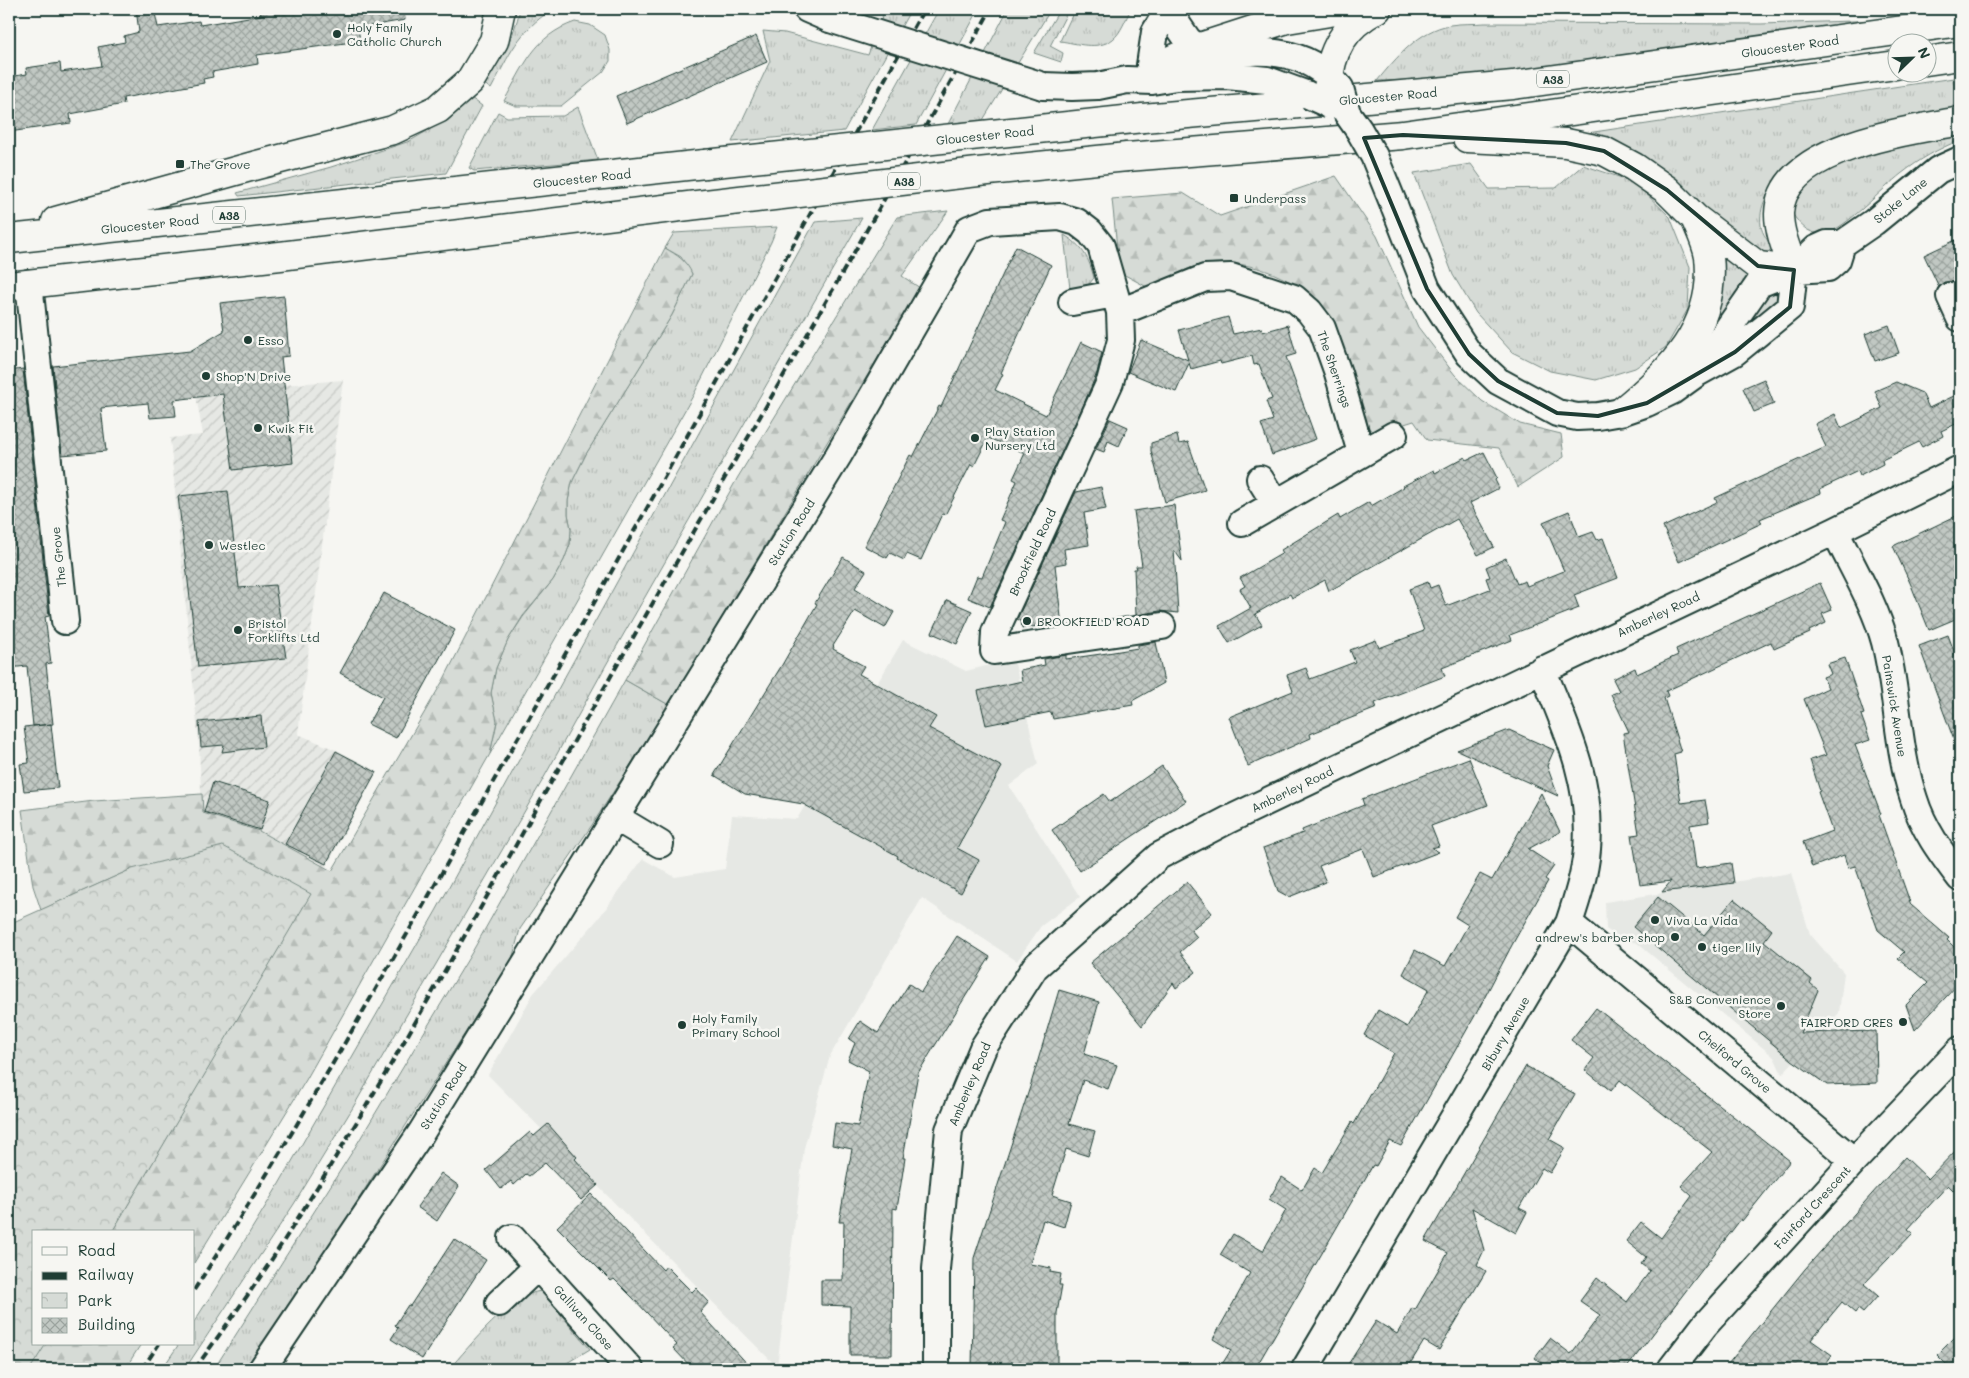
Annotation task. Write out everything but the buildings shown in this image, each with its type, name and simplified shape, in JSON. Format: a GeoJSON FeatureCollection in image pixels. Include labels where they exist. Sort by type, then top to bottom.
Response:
{"type":"FeatureCollection","features":[{"type":"Feature","properties":{"kind":"main road"},"geometry":{"type":"LineString","coordinates":[[9,234],[257,165],[393,130],[438,109],[470,81],[494,41],[501,9]]}},
{"type":"Feature","properties":{"kind":"main road"},"geometry":{"type":"LineString","coordinates":[[1160,62],[1203,52],[1287,19],[1348,9]]}},
{"type":"Feature","properties":{"kind":"main road"},"geometry":{"type":"LineString","coordinates":[[1330,94],[1334,51],[1345,33],[1363,16],[1377,9]]}},
{"type":"Feature","properties":{"kind":"main road","name":"Gloucester Road"},"geometry":{"type":"LineString","coordinates":[[9,239],[1143,118],[1513,84],[1960,22]]}},
{"type":"Feature","properties":{"kind":"main road"},"geometry":{"type":"LineString","coordinates":[[1936,60],[1960,56]]}},
{"type":"Feature","properties":{"kind":"main road","name":"A38"},"geometry":{"type":"LineString","coordinates":[[19,284],[280,256],[978,172],[1127,157],[1403,135],[1886,66]]}},
{"type":"Feature","properties":{"kind":"main road"},"geometry":{"type":"LineString","coordinates":[[1403,135],[1566,143],[1604,151],[1634,167],[1666,190],[1695,218],[1758,266],[1794,270],[1784,240],[1779,215],[1782,196],[1796,174],[1827,155],[1857,144],[1960,121]]}},
{"type":"Feature","properties":{"kind":"main road"},"geometry":{"type":"LineString","coordinates":[[1622,412],[1650,389],[1685,350],[1699,324],[1710,290],[1710,281],[1709,256],[1695,218]]}},
{"type":"Feature","properties":{"kind":"street"},"geometry":{"type":"LineString","coordinates":[[1126,80],[1160,62],[1155,32],[1168,10],[1188,40],[1203,52],[1268,51],[1289,54],[1310,62],[1330,94],[1360,130],[1374,156],[1427,289],[1469,354],[1498,381],[1557,413],[1577,417],[1622,412],[1672,391],[1735,352],[1790,307],[1794,270],[1759,284],[1697,374]]}},
{"type":"Feature","properties":{"kind":"street"},"geometry":{"type":"LineString","coordinates":[[818,14],[1043,86],[1072,88],[1098,86],[1126,80],[1152,81],[1228,76],[1267,80],[1330,94]]}},
{"type":"Feature","properties":{"kind":"street","name":"Stoke Lane"},"geometry":{"type":"LineString","coordinates":[[1794,270],[1816,249],[1826,244],[1842,244],[1874,222],[1938,170],[1960,160]]}},
{"type":"Feature","properties":{"kind":"street","name":"Brookfield Road"},"geometry":{"type":"LineString","coordinates":[[960,242],[969,229],[990,220],[1060,217],[1077,222],[1090,232],[1101,246],[1117,303],[1121,340],[1110,382],[996,632],[994,651],[1162,626]]}},
{"type":"Feature","properties":{"kind":"street","name":"Station Road"},"geometry":{"type":"LineString","coordinates":[[262,1369],[421,1133],[838,456],[960,242]]}},
{"type":"Feature","properties":{"kind":"street","name":"The Sherrings"},"geometry":{"type":"LineString","coordinates":[[1117,303],[1205,278],[1231,277],[1294,298],[1309,311],[1322,328],[1338,373],[1362,453]]}},
{"type":"Feature","properties":{"kind":"street","name":"The Grove"},"geometry":{"type":"LineString","coordinates":[[19,284],[65,621]]}},
{"type":"Feature","properties":{"kind":"street"},"geometry":{"type":"LineString","coordinates":[[1072,302],[1117,303]]}},
{"type":"Feature","properties":{"kind":"street"},"geometry":{"type":"LineString","coordinates":[[1242,523],[1274,502],[1394,435]]}},
{"type":"Feature","properties":{"kind":"street","name":"Amberley Road"},"geometry":{"type":"LineString","coordinates":[[936,1369],[936,1269],[949,1130],[983,1048],[1035,967],[1159,856],[1228,820],[1960,470]]}},
{"type":"Feature","properties":{"kind":"street"},"geometry":{"type":"LineString","coordinates":[[1260,478],[1274,502]]}},
{"type":"Feature","properties":{"kind":"street","name":"Painswick Avenue"},"geometry":{"type":"LineString","coordinates":[[1835,531],[1870,603],[1884,640],[1892,675],[1903,762],[1914,800],[1928,833],[1960,878]]}},
{"type":"Feature","properties":{"kind":"street","name":"Bibury Avenue"},"geometry":{"type":"LineString","coordinates":[[1305,1369],[1569,923],[1581,886],[1587,850],[1588,808],[1579,763],[1542,669]]}},
{"type":"Feature","properties":{"kind":"street"},"geometry":{"type":"LineString","coordinates":[[615,817],[660,844]]}},
{"type":"Feature","properties":{"kind":"street","name":"Chelford Grove"},"geometry":{"type":"LineString","coordinates":[[1569,923],[1854,1161]]}},
{"type":"Feature","properties":{"kind":"street","name":"Fairford Crescent"},"geometry":{"type":"LineString","coordinates":[[1671,1369],[1704,1326],[1854,1161],[1960,1050]]}},
{"type":"Feature","properties":{"kind":"street","name":"Gallivan Close"},"geometry":{"type":"LineString","coordinates":[[512,1238],[630,1369]]}},
{"type":"Feature","properties":{"kind":"street"},"geometry":{"type":"LineString","coordinates":[[499,1303],[538,1266]]}},
{"type":"Feature","properties":{"kind":"highlighted area"},"geometry":{"type":"Polygon","coordinates":[[[1403,135],[1566,143],[1604,151],[1667,190],[1758,266],[1794,270],[1790,307],[1735,352],[1647,403],[1598,416],[1557,413],[1498,381],[1469,354],[1427,289],[1364,138],[1403,135]]]}},
{"type":"Feature","properties":{"kind":"shaded area"},"geometry":{"type":"Polygon","coordinates":[[[343,380],[298,734],[336,750],[377,771],[326,867],[259,831],[202,813],[199,746],[170,438],[203,435],[196,396],[343,380]]]}},
{"type":"Feature","properties":{"kind":"shaded area","name":"Holy Family Primary School"},"geometry":{"type":"Polygon","coordinates":[[[903,640],[966,671],[1014,659],[1038,764],[1009,786],[1080,897],[1041,926],[1017,961],[922,898],[830,1056],[804,1148],[777,1367],[488,1075],[533,994],[598,919],[643,859],[675,877],[725,869],[732,815],[797,819],[903,640]]]}},
{"type":"Feature","properties":{"kind":"shaded area"},"geometry":{"type":"Polygon","coordinates":[[[1791,873],[1810,934],[1844,973],[1839,1013],[1782,1074],[1774,1057],[1637,943],[1621,939],[1606,929],[1605,902],[1791,873]]]}},
{"type":"Feature","properties":{"kind":"green space"},"geometry":{"type":"Polygon","coordinates":[[[520,9],[553,9],[531,26],[516,44],[491,89],[483,83],[501,57],[510,39],[520,9]]]}},
{"type":"Feature","properties":{"kind":"green space"},"geometry":{"type":"Polygon","coordinates":[[[885,9],[911,9],[844,131],[732,142],[770,61],[763,31],[785,33],[868,55],[885,9]]]}},
{"type":"Feature","properties":{"kind":"green space"},"geometry":{"type":"Polygon","coordinates":[[[939,9],[979,9],[916,125],[872,130],[939,9]]]}},
{"type":"Feature","properties":{"kind":"green space"},"geometry":{"type":"Polygon","coordinates":[[[1008,9],[1051,9],[983,120],[948,124],[1008,9]]]}},
{"type":"Feature","properties":{"kind":"green space"},"geometry":{"type":"Polygon","coordinates":[[[1060,9],[1069,9],[1050,46],[1063,53],[1061,62],[1034,53],[1060,9]]]}},
{"type":"Feature","properties":{"kind":"green space"},"geometry":{"type":"Polygon","coordinates":[[[1075,9],[1131,9],[1121,29],[1113,39],[1101,45],[1094,45],[1060,41],[1075,9]]]}},
{"type":"Feature","properties":{"kind":"green space"},"geometry":{"type":"Polygon","coordinates":[[[1883,20],[1668,51],[1515,70],[1432,79],[1377,81],[1400,54],[1418,39],[1439,28],[1454,24],[1761,24],[1883,20]]]}},
{"type":"Feature","properties":{"kind":"green space"},"geometry":{"type":"Polygon","coordinates":[[[575,22],[590,25],[605,35],[610,50],[610,61],[603,72],[561,106],[516,106],[504,101],[524,64],[540,44],[549,35],[575,22]]]}},
{"type":"Feature","properties":{"kind":"green space"},"geometry":{"type":"Polygon","coordinates":[[[1960,77],[1960,110],[1789,167],[1768,193],[1762,209],[1761,226],[1765,237],[1772,247],[1764,259],[1709,219],[1687,190],[1654,167],[1574,135],[1936,82],[1960,77]]]}},
{"type":"Feature","properties":{"kind":"green space"},"geometry":{"type":"Polygon","coordinates":[[[471,98],[482,106],[446,173],[239,196],[237,193],[331,167],[410,141],[452,116],[471,98]]]}},
{"type":"Feature","properties":{"kind":"green space"},"geometry":{"type":"Polygon","coordinates":[[[578,107],[598,160],[474,171],[469,168],[498,112],[507,117],[563,116],[578,107]]]}},
{"type":"Feature","properties":{"kind":"green space"},"geometry":{"type":"Polygon","coordinates":[[[1960,129],[1960,140],[1929,155],[1908,169],[1834,230],[1826,233],[1809,231],[1797,220],[1790,210],[1795,197],[1807,181],[1832,164],[1960,129]]]}},
{"type":"Feature","properties":{"kind":"green space"},"geometry":{"type":"Polygon","coordinates":[[[1471,164],[1489,189],[1556,188],[1583,165],[1634,182],[1670,217],[1690,267],[1688,309],[1666,347],[1635,368],[1596,380],[1550,371],[1512,352],[1476,313],[1453,275],[1414,173],[1471,164]]]}},
{"type":"Feature","properties":{"kind":"green space"},"geometry":{"type":"Polygon","coordinates":[[[1336,176],[1377,236],[1418,327],[1455,375],[1482,401],[1520,424],[1561,434],[1564,457],[1518,487],[1499,448],[1427,440],[1414,421],[1385,430],[1372,431],[1361,420],[1357,412],[1346,354],[1330,320],[1321,306],[1295,285],[1265,270],[1233,264],[1200,265],[1147,287],[1123,274],[1118,258],[1112,199],[1183,193],[1220,216],[1336,176]]]}},
{"type":"Feature","properties":{"kind":"green space"},"geometry":{"type":"Polygon","coordinates":[[[948,211],[902,276],[920,288],[669,705],[625,680],[738,477],[897,217],[948,211]]]}},
{"type":"Feature","properties":{"kind":"green space"},"geometry":{"type":"Polygon","coordinates":[[[862,218],[606,665],[541,783],[352,1109],[294,1204],[185,1369],[162,1369],[178,1346],[195,1346],[195,1320],[279,1184],[436,911],[815,222],[862,218]]]}},
{"type":"Feature","properties":{"kind":"green space"},"geometry":{"type":"Polygon","coordinates":[[[777,227],[694,394],[490,754],[497,722],[491,693],[496,668],[508,640],[523,617],[553,580],[564,560],[570,544],[571,529],[568,501],[572,482],[586,454],[672,315],[692,274],[681,257],[665,248],[674,233],[777,227]]]}},
{"type":"Feature","properties":{"kind":"green space"},"geometry":{"type":"Polygon","coordinates":[[[1064,235],[1076,243],[1087,258],[1094,278],[1089,284],[1070,289],[1064,235]]]}},
{"type":"Feature","properties":{"kind":"green space"},"geometry":{"type":"Polygon","coordinates":[[[665,248],[684,262],[692,274],[672,315],[586,454],[572,482],[568,501],[571,529],[570,544],[564,560],[553,580],[523,616],[508,640],[496,668],[491,693],[497,721],[490,754],[306,1080],[195,1261],[195,1230],[113,1230],[310,894],[132,869],[41,910],[33,886],[22,810],[94,801],[202,794],[203,813],[259,831],[332,871],[444,679],[665,248]]]}},
{"type":"Feature","properties":{"kind":"green space"},"geometry":{"type":"Polygon","coordinates":[[[1718,252],[1754,277],[1709,331],[1718,252]]]}},
{"type":"Feature","properties":{"kind":"green space"},"geometry":{"type":"Polygon","coordinates":[[[1770,289],[1780,298],[1732,340],[1770,289]]]}},
{"type":"Feature","properties":{"kind":"green space"},"geometry":{"type":"Polygon","coordinates":[[[625,680],[669,705],[592,825],[520,929],[512,960],[288,1312],[248,1369],[214,1369],[354,1149],[471,954],[625,680]]]}},
{"type":"Feature","properties":{"kind":"green space"},"geometry":{"type":"Polygon","coordinates":[[[223,846],[311,894],[113,1230],[32,1230],[32,1346],[45,1346],[30,1369],[9,1369],[9,924],[132,869],[223,846]]]}},
{"type":"Feature","properties":{"kind":"green space"},"geometry":{"type":"Polygon","coordinates":[[[541,1291],[590,1349],[557,1369],[449,1369],[479,1335],[504,1311],[529,1294],[541,1291]]]}},
{"type":"Feature","properties":{"kind":"green space"},"geometry":{"type":"Polygon","coordinates":[[[44,1346],[140,1346],[125,1369],[29,1369],[44,1346]]]}},
{"type":"Feature","properties":{"kind":"railway"},"geometry":{"type":"LineString","coordinates":[[195,1288],[269,1171],[376,989],[592,607],[924,9]]}},
{"type":"Feature","properties":{"kind":"railway"},"geometry":{"type":"LineString","coordinates":[[195,1369],[281,1245],[404,1042],[991,9]]}},
{"type":"Feature","properties":{"kind":"railway"},"geometry":{"type":"LineString","coordinates":[[142,1369],[158,1346]]}},
{"type":"Feature","properties":{"kind":"place","name":"Holy Family Catholic Church"},"geometry":{"type":"Point","coordinates":[337,34]}},
{"type":"Feature","properties":{"kind":"place","name":"The Grove"},"geometry":{"type":"Point","coordinates":[180,164]}},
{"type":"Feature","properties":{"kind":"place","name":"Underpass"},"geometry":{"type":"Point","coordinates":[1234,198]}},
{"type":"Feature","properties":{"kind":"place","name":"Esso"},"geometry":{"type":"Point","coordinates":[248,340]}},
{"type":"Feature","properties":{"kind":"place","name":"Shop'N Drive"},"geometry":{"type":"Point","coordinates":[206,376]}},
{"type":"Feature","properties":{"kind":"place","name":"Kwik Fit"},"geometry":{"type":"Point","coordinates":[258,428]}},
{"type":"Feature","properties":{"kind":"place","name":"Play Station Nursery Ltd"},"geometry":{"type":"Point","coordinates":[975,438]}},
{"type":"Feature","properties":{"kind":"place","name":"Westlec"},"geometry":{"type":"Point","coordinates":[209,545]}},
{"type":"Feature","properties":{"kind":"place","name":"BROOKFIELD ROAD"},"geometry":{"type":"Point","coordinates":[1027,621]}},
{"type":"Feature","properties":{"kind":"place","name":"Bristol Forklifts Ltd"},"geometry":{"type":"Point","coordinates":[238,630]}},
{"type":"Feature","properties":{"kind":"place","name":"Viva La Vida"},"geometry":{"type":"Point","coordinates":[1655,920]}},
{"type":"Feature","properties":{"kind":"place","name":"andrew's barber shop"},"geometry":{"type":"Point","coordinates":[1675,937]}},
{"type":"Feature","properties":{"kind":"place","name":"tiger lily"},"geometry":{"type":"Point","coordinates":[1702,947]}},
{"type":"Feature","properties":{"kind":"place","name":"S&B Convenience Store"},"geometry":{"type":"Point","coordinates":[1781,1006]}},
{"type":"Feature","properties":{"kind":"place","name":"FAIRFORD CRES"},"geometry":{"type":"Point","coordinates":[1903,1022]}},
{"type":"Feature","properties":{"kind":"place","name":"Holy Family Primary School"},"geometry":{"type":"Point","coordinates":[682,1025]}}]}
